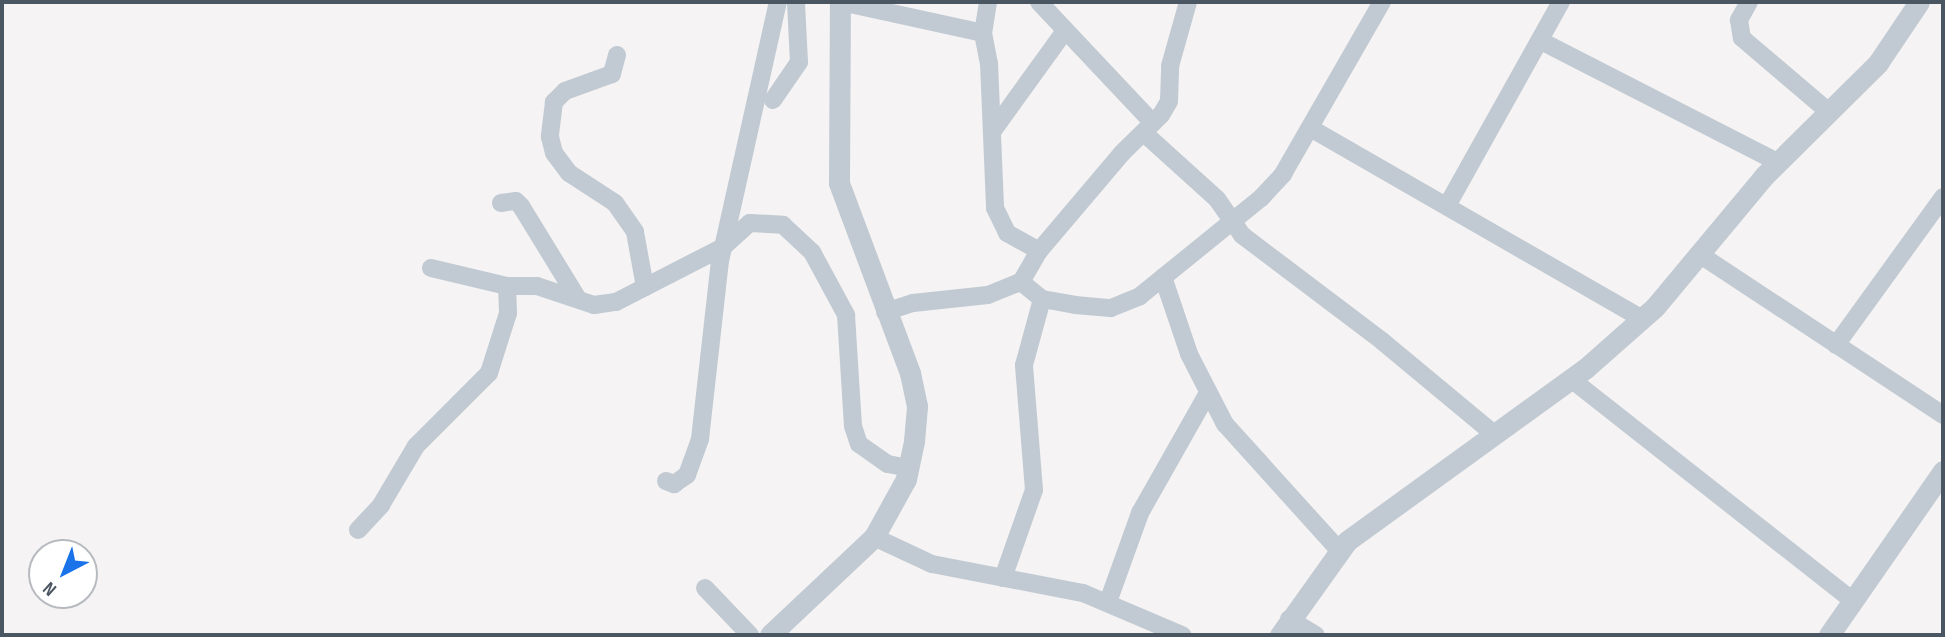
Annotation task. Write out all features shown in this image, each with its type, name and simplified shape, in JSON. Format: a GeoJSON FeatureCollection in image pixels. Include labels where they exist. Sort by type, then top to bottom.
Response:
{"type":"FeatureCollection","features":[{"type":"Feature","properties":{"kind":"street"},"geometry":{"type":"LineString","coordinates":[[666,481],[674,484],[687,475],[700,439],[723,247],[778,2]]}},
{"type":"Feature","properties":{"kind":"street"},"geometry":{"type":"LineString","coordinates":[[773,100],[799,62],[796,2]]}},
{"type":"Feature","properties":{"kind":"street"},"geometry":{"type":"LineString","coordinates":[[769,635],[874,537],[909,468],[917,406],[910,373],[839,183],[840,2],[983,33]]}},
{"type":"Feature","properties":{"kind":"street"},"geometry":{"type":"LineString","coordinates":[[988,2],[983,33],[999,221],[1012,237],[1040,251]]}},
{"type":"Feature","properties":{"kind":"street"},"geometry":{"type":"LineString","coordinates":[[1039,2],[1064,32],[1090,53],[1149,128],[1190,171],[1242,235],[1382,341],[1494,434]]}},
{"type":"Feature","properties":{"kind":"street"},"geometry":{"type":"LineString","coordinates":[[885,312],[913,303],[988,295],[1021,282],[1040,251],[1149,128],[1169,101],[1170,66],[1188,2]]}},
{"type":"Feature","properties":{"kind":"street"},"geometry":{"type":"LineString","coordinates":[[1021,282],[1042,299],[1111,308],[1140,296],[1233,221],[1283,174],[1312,129],[1382,2]]}},
{"type":"Feature","properties":{"kind":"street"},"geometry":{"type":"LineString","coordinates":[[1448,204],[1562,2]]}},
{"type":"Feature","properties":{"kind":"street"},"geometry":{"type":"LineString","coordinates":[[1749,2],[1739,20],[1742,38],[1829,112]]}},
{"type":"Feature","properties":{"kind":"street"},"geometry":{"type":"LineString","coordinates":[[1316,635],[1284,627],[1339,550],[1407,494],[1571,379],[1642,319],[1777,162],[1878,63],[1919,2]]}},
{"type":"Feature","properties":{"kind":"street"},"geometry":{"type":"LineString","coordinates":[[992,132],[1064,32]]}},
{"type":"Feature","properties":{"kind":"street"},"geometry":{"type":"LineString","coordinates":[[1541,41],[1777,162]]}},
{"type":"Feature","properties":{"kind":"street"},"geometry":{"type":"LineString","coordinates":[[617,55],[612,75],[565,91],[554,102],[550,137],[554,153],[569,173],[615,203],[635,232],[645,287]]}},
{"type":"Feature","properties":{"kind":"street"},"geometry":{"type":"LineString","coordinates":[[1312,129],[1448,204],[1642,319]]}},
{"type":"Feature","properties":{"kind":"street"},"geometry":{"type":"LineString","coordinates":[[1836,345],[1943,197]]}},
{"type":"Feature","properties":{"kind":"street"},"geometry":{"type":"LineString","coordinates":[[501,203],[516,201],[521,206],[578,299]]}},
{"type":"Feature","properties":{"kind":"street"},"geometry":{"type":"LineString","coordinates":[[431,268],[507,286],[537,286],[594,305],[615,302],[723,247],[750,223],[783,225],[812,252],[846,315],[853,426],[859,444],[888,464],[909,468]]}},
{"type":"Feature","properties":{"kind":"street"},"geometry":{"type":"LineString","coordinates":[[1699,254],[1943,415]]}},
{"type":"Feature","properties":{"kind":"street"},"geometry":{"type":"LineString","coordinates":[[1163,277],[1208,393],[1242,444],[1339,550]]}},
{"type":"Feature","properties":{"kind":"street"},"geometry":{"type":"LineString","coordinates":[[358,530],[381,505],[416,446],[489,373],[508,313],[507,286]]}},
{"type":"Feature","properties":{"kind":"street"},"geometry":{"type":"LineString","coordinates":[[1003,578],[1034,490],[1024,365],[1042,299]]}},
{"type":"Feature","properties":{"kind":"street"},"geometry":{"type":"LineString","coordinates":[[1571,379],[1853,601]]}},
{"type":"Feature","properties":{"kind":"street"},"geometry":{"type":"LineString","coordinates":[[1108,602],[1140,513],[1208,393]]}},
{"type":"Feature","properties":{"kind":"street"},"geometry":{"type":"LineString","coordinates":[[1829,635],[1943,471]]}},
{"type":"Feature","properties":{"kind":"street"},"geometry":{"type":"LineString","coordinates":[[874,537],[932,564],[1003,578],[1040,582],[1108,602],[1182,635]]}},
{"type":"Feature","properties":{"kind":"street"},"geometry":{"type":"LineString","coordinates":[[705,588],[751,635]]}}]}
